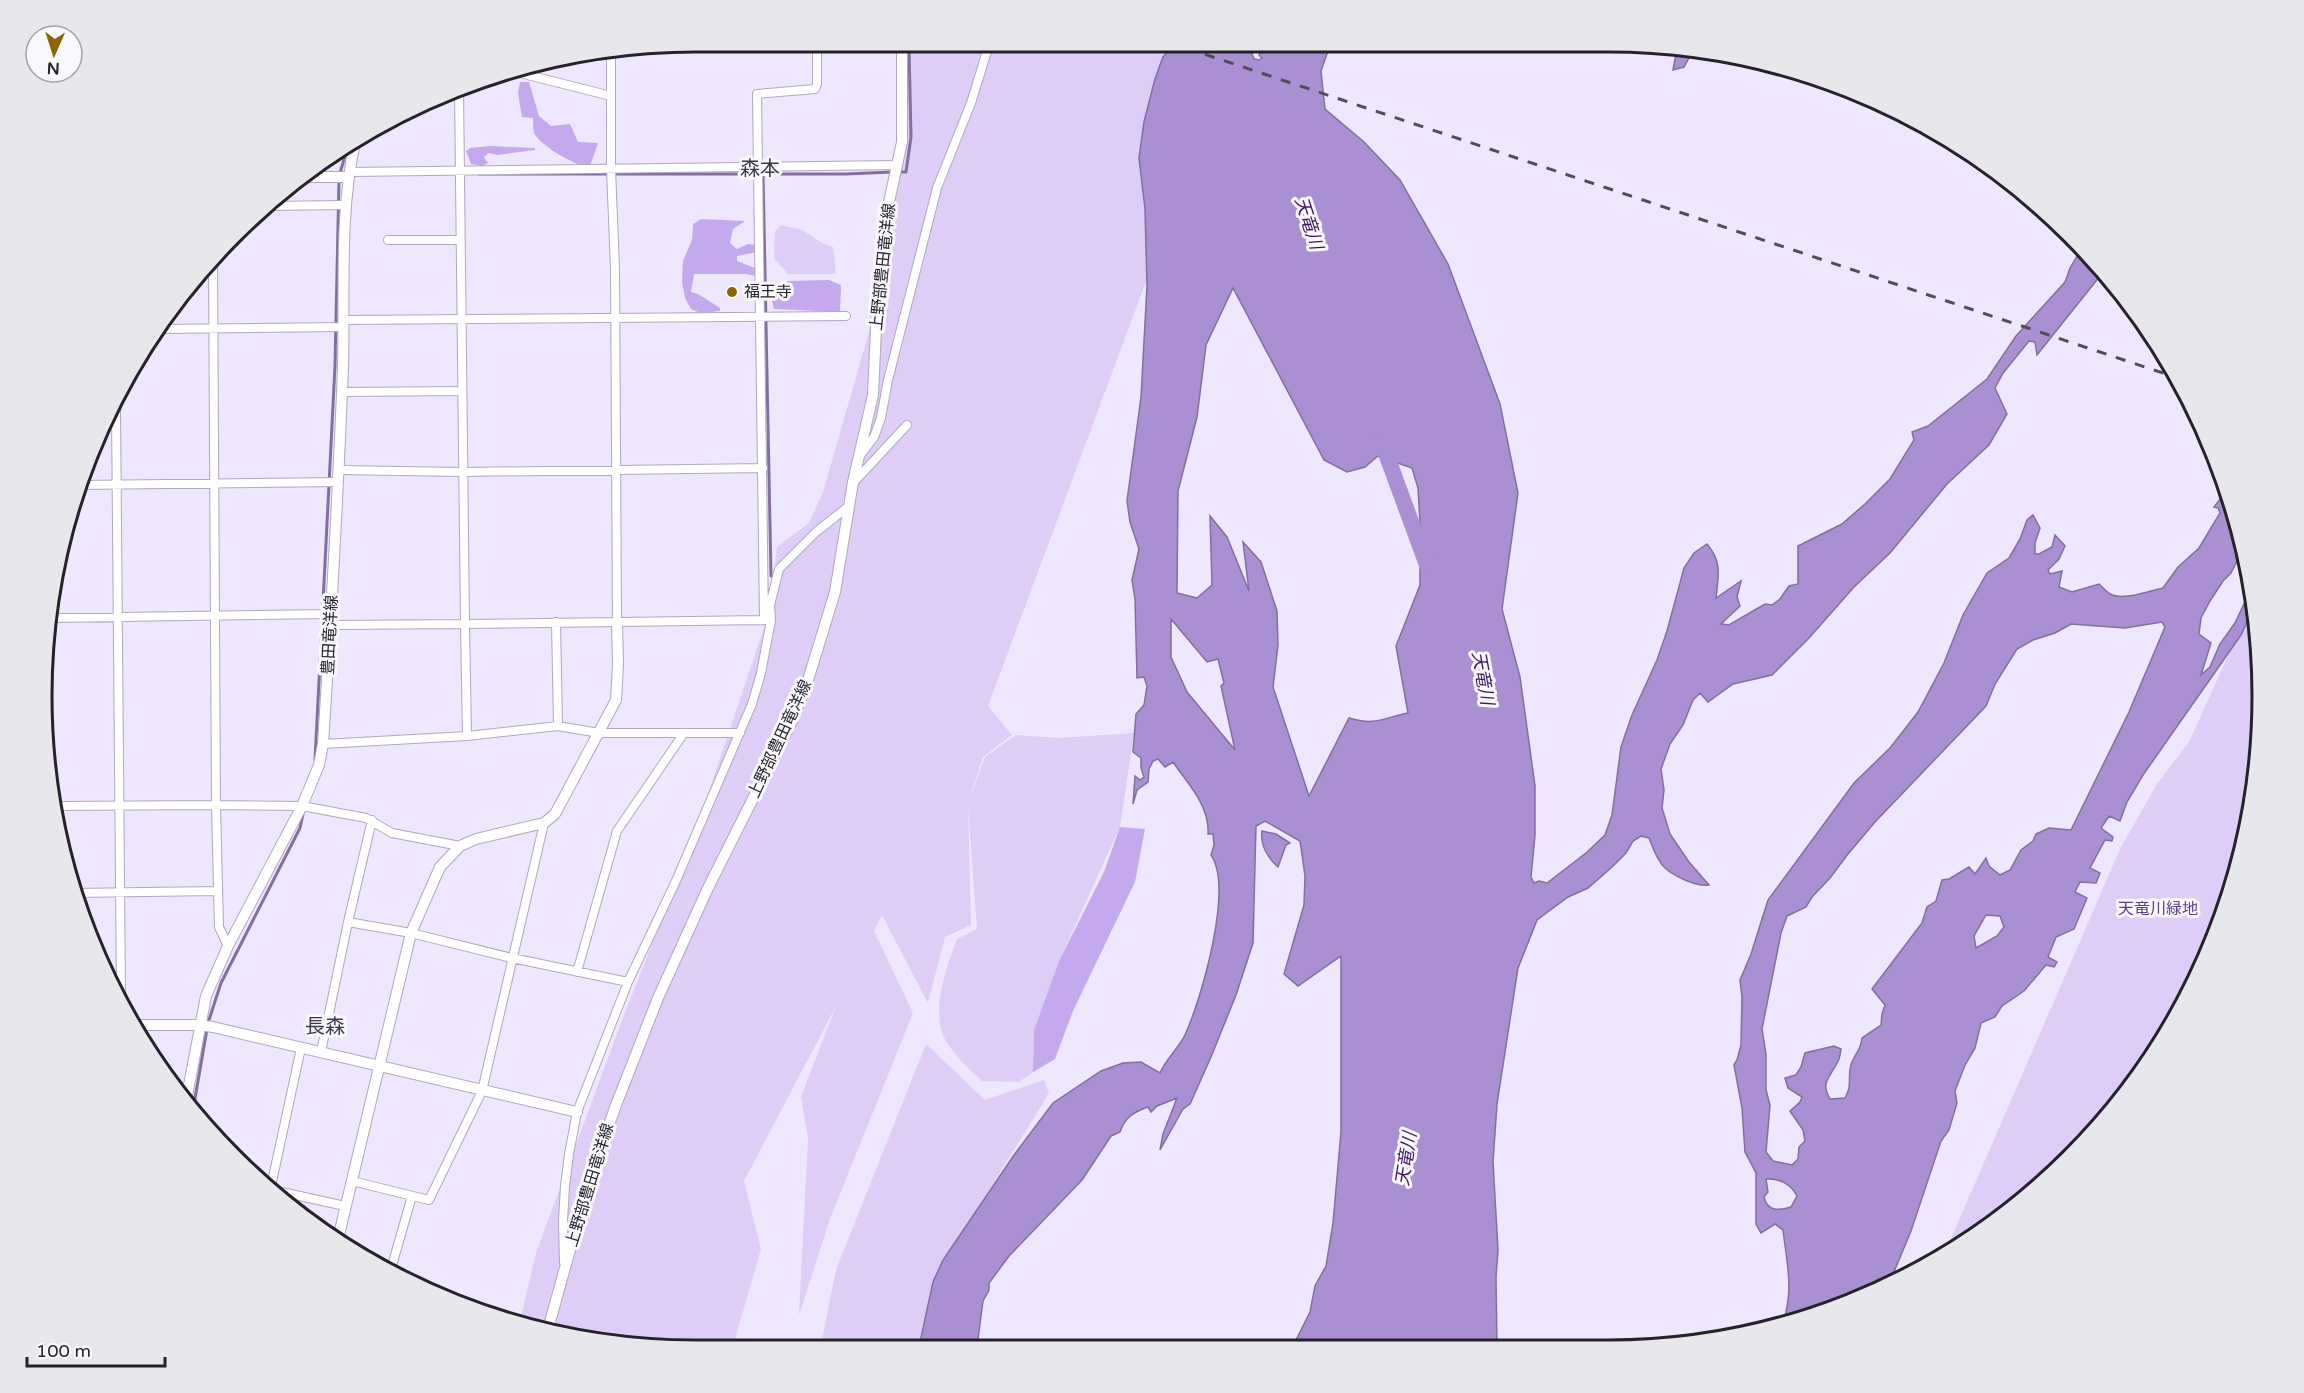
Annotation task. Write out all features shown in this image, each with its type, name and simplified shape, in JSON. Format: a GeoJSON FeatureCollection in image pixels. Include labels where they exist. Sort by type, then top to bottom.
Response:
{"type":"FeatureCollection","features":[{"type":"Feature","properties":{"kind":"main road","name":"上野部豊田竜洋線"},"geometry":{"type":"LineString","coordinates":[[550,1323],[590,1178],[615,1104],[658,998],[708,888],[792,722],[809,677],[835,592],[853,482],[873,395],[878,306],[890,202],[902,142],[902,52]]}},
{"type":"Feature","properties":{"kind":"main road","name":"豊田竜洋線"},"geometry":{"type":"LineString","coordinates":[[188,1088],[206,996],[228,946],[302,806],[319,765],[323,744],[339,470],[346,205],[348,175],[353,152]]}},
{"type":"Feature","properties":{"kind":"main road"},"geometry":{"type":"LineString","coordinates":[[318,176],[348,175]]}},
{"type":"Feature","properties":{"kind":"main road"},"geometry":{"type":"LineString","coordinates":[[339,1232],[411,933],[440,867],[460,846],[476,838],[544,824],[555,814],[616,700],[617,621]]}},
{"type":"Feature","properties":{"kind":"main road"},"geometry":{"type":"LineString","coordinates":[[143,1025],[199,1024],[577,1112]]}},
{"type":"Feature","properties":{"kind":"street"},"geometry":{"type":"LineString","coordinates":[[767,620],[757,94],[815,89],[817,52]]}},
{"type":"Feature","properties":{"kind":"street"},"geometry":{"type":"LineString","coordinates":[[861,455],[874,437],[881,418],[888,380],[937,188],[971,103],[987,52]]}},
{"type":"Feature","properties":{"kind":"street"},"geometry":{"type":"LineString","coordinates":[[611,58],[617,621]]}},
{"type":"Feature","properties":{"kind":"street"},"geometry":{"type":"LineString","coordinates":[[529,74],[611,96]]}},
{"type":"Feature","properties":{"kind":"street"},"geometry":{"type":"LineString","coordinates":[[459,98],[467,736]]}},
{"type":"Feature","properties":{"kind":"street"},"geometry":{"type":"LineString","coordinates":[[348,175],[460,171],[897,165]]}},
{"type":"Feature","properties":{"kind":"street"},"geometry":{"type":"LineString","coordinates":[[280,206],[346,205]]}},
{"type":"Feature","properties":{"kind":"street"},"geometry":{"type":"LineString","coordinates":[[388,240],[460,240]]}},
{"type":"Feature","properties":{"kind":"street"},"geometry":{"type":"LineString","coordinates":[[213,271],[216,805],[219,927],[228,946]]}},
{"type":"Feature","properties":{"kind":"street"},"geometry":{"type":"LineString","coordinates":[[168,329],[461,318],[846,316]]}},
{"type":"Feature","properties":{"kind":"street"},"geometry":{"type":"LineString","coordinates":[[342,392],[462,391]]}},
{"type":"Feature","properties":{"kind":"street"},"geometry":{"type":"LineString","coordinates":[[116,418],[121,984]]}},
{"type":"Feature","properties":{"kind":"street"},"geometry":{"type":"LineString","coordinates":[[853,482],[907,424]]}},
{"type":"Feature","properties":{"kind":"street"},"geometry":{"type":"LineString","coordinates":[[339,470],[462,472],[763,468]]}},
{"type":"Feature","properties":{"kind":"street"},"geometry":{"type":"LineString","coordinates":[[89,484],[338,483]]}},
{"type":"Feature","properties":{"kind":"street"},"geometry":{"type":"LineString","coordinates":[[564,1269],[562,1221],[569,1154],[577,1112],[628,982],[675,883],[752,704],[761,673],[767,620],[779,569],[816,532],[849,506]]}},
{"type":"Feature","properties":{"kind":"street"},"geometry":{"type":"LineString","coordinates":[[57,618],[215,616],[465,624],[767,620]]}},
{"type":"Feature","properties":{"kind":"street"},"geometry":{"type":"LineString","coordinates":[[556,622],[558,726]]}},
{"type":"Feature","properties":{"kind":"street"},"geometry":{"type":"LineString","coordinates":[[323,744],[467,736],[558,726],[599,733],[740,733]]}},
{"type":"Feature","properties":{"kind":"street"},"geometry":{"type":"LineString","coordinates":[[577,972],[617,831],[684,733]]}},
{"type":"Feature","properties":{"kind":"street"},"geometry":{"type":"LineString","coordinates":[[62,806],[302,806],[372,820],[392,833],[460,846]]}},
{"type":"Feature","properties":{"kind":"street"},"geometry":{"type":"LineString","coordinates":[[321,1052],[372,820]]}},
{"type":"Feature","properties":{"kind":"street"},"geometry":{"type":"LineString","coordinates":[[352,1180],[429,1200],[482,1091],[544,824]]}},
{"type":"Feature","properties":{"kind":"street"},"geometry":{"type":"LineString","coordinates":[[83,893],[218,891]]}},
{"type":"Feature","properties":{"kind":"street"},"geometry":{"type":"LineString","coordinates":[[348,922],[411,933],[512,958],[628,982]]}},
{"type":"Feature","properties":{"kind":"street"},"geometry":{"type":"LineString","coordinates":[[271,1180],[301,1048]]}},
{"type":"Feature","properties":{"kind":"street"},"geometry":{"type":"LineString","coordinates":[[288,1194],[345,1206]]}},
{"type":"Feature","properties":{"kind":"street"},"geometry":{"type":"LineString","coordinates":[[393,1264],[412,1196]]}},
{"type":"Feature","properties":{"kind":"green space"},"geometry":{"type":"Polygon","coordinates":[[[902,52],[1166,52],[1159,68],[1147,279],[988,706],[1012,735],[983,757],[968,803],[985,757],[1016,735],[1058,738],[1134,733],[1120,827],[1059,961],[1034,1030],[1033,1072],[1019,1082],[982,1081],[950,1047],[940,1024],[942,986],[957,939],[977,929],[968,806],[971,925],[945,937],[928,1003],[882,915],[874,931],[913,1013],[830,1219],[799,1315],[808,1138],[801,1097],[836,1006],[744,1181],[761,1249],[735,1340],[654,1339],[612,1335],[521,1316],[536,1253],[618,1031],[693,839],[770,610],[777,547],[809,523],[823,492],[879,297],[902,132],[902,52]]]}},
{"type":"Feature","properties":{"kind":"green space"},"geometry":{"type":"Polygon","coordinates":[[[781,225],[802,230],[833,247],[836,274],[788,274],[774,258],[775,231],[781,225]]]}},
{"type":"Feature","properties":{"kind":"green space","name":"天竜川緑地"},"geometry":{"type":"Polygon","coordinates":[[[2246,616],[2252,696],[2246,781],[2230,863],[2217,904],[2185,981],[2143,1054],[2092,1121],[2032,1181],[2000,1207],[1950,1242],[2121,847],[2157,784],[2189,742],[2246,616]]]}},
{"type":"Feature","properties":{"kind":"green space"},"geometry":{"type":"Polygon","coordinates":[[[926,1044],[985,1100],[1044,1080],[1049,1093],[933,1281],[920,1340],[822,1340],[836,1270],[926,1044]]]}},
{"type":"Feature","properties":{"kind":"shaded area"},"geometry":{"type":"Polygon","coordinates":[[[520,82],[529,82],[539,116],[551,126],[570,124],[578,142],[598,143],[589,169],[559,154],[538,139],[534,133],[533,118],[522,117],[518,93],[520,82]]]}},
{"type":"Feature","properties":{"kind":"shaded area"},"geometry":{"type":"Polygon","coordinates":[[[490,146],[535,148],[535,150],[497,155],[489,153],[484,157],[488,163],[482,166],[471,164],[466,151],[470,148],[490,146]]]}},
{"type":"Feature","properties":{"kind":"shaded area"},"geometry":{"type":"Polygon","coordinates":[[[701,219],[745,221],[733,229],[730,243],[737,249],[748,244],[756,245],[757,252],[737,256],[737,261],[755,268],[756,276],[694,274],[691,292],[720,308],[720,311],[700,313],[691,309],[685,298],[682,282],[683,261],[692,240],[693,224],[701,219]]]}},
{"type":"Feature","properties":{"kind":"shaded area"},"geometry":{"type":"Polygon","coordinates":[[[829,280],[841,285],[840,312],[774,309],[772,301],[788,281],[829,280]]]}},
{"type":"Feature","properties":{"kind":"shaded area"},"geometry":{"type":"Polygon","coordinates":[[[1120,827],[1145,829],[1135,882],[1073,1011],[1055,1059],[1033,1072],[1034,1030],[1059,961],[1104,872],[1120,827]]]}},
{"type":"Feature","properties":{"kind":"water"},"geometry":{"type":"Polygon","coordinates":[[[1167,52],[1253,52],[1254,59],[1259,60],[1262,58],[1259,55],[1260,52],[1328,52],[1321,71],[1325,109],[1364,142],[1400,180],[1448,264],[1500,404],[1518,493],[1502,609],[1520,677],[1535,786],[1535,835],[1531,877],[1534,883],[1539,881],[1547,883],[1605,835],[1612,815],[1621,747],[1632,715],[1657,660],[1684,568],[1694,553],[1707,544],[1715,557],[1718,570],[1716,598],[1741,581],[1737,597],[1740,606],[1721,624],[1729,625],[1765,604],[1772,605],[1780,599],[1789,586],[1798,584],[1798,546],[1842,524],[1865,504],[1890,479],[1914,440],[1912,432],[1928,426],[1987,379],[2016,336],[2065,282],[2077,256],[2098,279],[2037,355],[2035,342],[2029,341],[2003,373],[1995,388],[2007,414],[1989,445],[1947,484],[1890,553],[1854,587],[1809,638],[1772,675],[1733,684],[1708,702],[1700,693],[1693,700],[1683,725],[1670,744],[1661,769],[1664,790],[1662,808],[1670,834],[1689,862],[1709,885],[1692,883],[1669,871],[1660,862],[1649,838],[1641,836],[1633,841],[1626,853],[1588,888],[1568,897],[1537,920],[1518,968],[1497,1104],[1493,1162],[1498,1250],[1497,1340],[1296,1340],[1310,1312],[1315,1286],[1326,1266],[1333,1223],[1341,1132],[1341,956],[1298,986],[1284,974],[1304,905],[1305,876],[1300,841],[1265,821],[1256,826],[1253,943],[1236,995],[1190,1104],[1183,1109],[1160,1150],[1163,1134],[1177,1098],[1157,1106],[1151,1112],[1148,1107],[1131,1116],[1120,1132],[1111,1136],[1082,1180],[1009,1256],[989,1283],[989,1290],[983,1301],[978,1340],[921,1340],[933,1282],[943,1260],[1014,1155],[1053,1103],[1101,1071],[1123,1063],[1141,1062],[1160,1073],[1185,1035],[1192,1019],[1213,944],[1219,892],[1217,871],[1211,855],[1214,845],[1213,834],[1208,834],[1208,824],[1197,796],[1173,762],[1165,767],[1158,759],[1153,761],[1149,769],[1148,782],[1137,790],[1133,804],[1135,776],[1140,780],[1144,777],[1141,758],[1133,752],[1136,714],[1144,705],[1147,686],[1144,677],[1137,678],[1135,599],[1132,580],[1139,549],[1130,522],[1127,501],[1141,397],[1147,286],[1145,209],[1139,158],[1144,122],[1163,57],[1167,52]],[[1233,288],[1206,345],[1197,417],[1178,491],[1177,593],[1197,598],[1212,585],[1210,516],[1227,537],[1249,591],[1243,542],[1261,562],[1277,611],[1278,645],[1273,687],[1309,796],[1349,718],[1373,721],[1408,713],[1396,646],[1420,585],[1418,488],[1412,468],[1378,456],[1365,467],[1347,472],[1324,460],[1233,288]],[[1171,619],[1171,657],[1187,692],[1235,750],[1221,686],[1224,683],[1218,659],[1207,662],[1171,619]]]}},
{"type":"Feature","properties":{"kind":"water"},"geometry":{"type":"Polygon","coordinates":[[[1675,56],[1689,58],[1684,67],[1673,70],[1675,56]]]}},
{"type":"Feature","properties":{"kind":"water"},"geometry":{"type":"Polygon","coordinates":[[[2220,499],[2237,561],[2201,618],[2199,634],[2211,643],[2201,675],[2210,667],[2220,644],[2235,623],[2244,603],[2247,622],[2241,635],[2143,775],[2127,802],[2120,821],[2109,816],[2101,828],[2113,837],[2112,841],[2105,840],[2090,868],[2100,873],[2096,883],[2080,882],[2075,892],[2087,898],[2074,929],[2056,937],[2048,957],[2057,962],[2054,967],[2046,965],[2024,991],[2002,1006],[1995,1017],[1981,1023],[1975,1048],[1965,1065],[1955,1091],[1957,1103],[1949,1130],[1941,1141],[1911,1231],[1893,1273],[1854,1291],[1785,1316],[1789,1288],[1783,1230],[1775,1224],[1761,1233],[1756,1224],[1756,1173],[1745,1152],[1742,1108],[1734,1065],[1741,1045],[1740,980],[1768,900],[1854,783],[1890,748],[1918,712],[1944,663],[1963,615],[1987,573],[2009,558],[2020,539],[2027,520],[2033,515],[2040,528],[2035,543],[2035,554],[2052,547],[2055,535],[2065,546],[2059,559],[2048,570],[2050,574],[2062,571],[2059,587],[2072,592],[2099,584],[2115,596],[2129,596],[2163,588],[2178,567],[2199,548],[2220,513],[2218,508],[2214,507],[2220,499]],[[2162,622],[2125,628],[2071,624],[2017,649],[1995,684],[1986,706],[1875,822],[1806,907],[1787,916],[1781,933],[1762,1029],[1766,1054],[1766,1090],[1770,1105],[1766,1152],[1773,1161],[1792,1165],[1798,1159],[1799,1147],[1805,1141],[1803,1130],[1790,1111],[1802,1097],[1788,1088],[1785,1078],[1796,1075],[1805,1053],[1834,1046],[1841,1049],[1840,1056],[1827,1080],[1827,1093],[1830,1099],[1845,1098],[1849,1089],[1851,1065],[1862,1038],[1881,1025],[1885,1005],[1872,989],[1922,923],[1927,907],[1936,901],[1942,880],[1949,879],[1969,867],[1975,874],[1986,858],[1989,866],[2000,875],[2010,870],[2021,850],[2033,841],[2036,834],[2049,828],[2071,830],[2129,712],[2165,627],[2162,622]],[[1986,915],[1974,936],[1976,948],[1997,936],[2004,927],[2000,916],[1986,915]],[[1766,1179],[1768,1192],[1764,1197],[1765,1202],[1774,1209],[1791,1207],[1797,1196],[1788,1185],[1766,1179]]]}},
{"type":"Feature","properties":{"kind":"water"},"geometry":{"type":"Polygon","coordinates":[[[1262,831],[1276,834],[1290,843],[1286,845],[1278,867],[1266,851],[1262,841],[1262,831]]]}},
{"type":"Feature","properties":{"kind":"waterway"},"geometry":{"type":"LineString","coordinates":[[899,172],[906,172],[911,137],[909,52]]}},
{"type":"Feature","properties":{"kind":"waterway"},"geometry":{"type":"LineString","coordinates":[[340,173],[345,157]]}},
{"type":"Feature","properties":{"kind":"waterway"},"geometry":{"type":"LineString","coordinates":[[479,174],[892,172]]}},
{"type":"Feature","properties":{"kind":"waterway"},"geometry":{"type":"LineString","coordinates":[[763,173],[771,576]]}},
{"type":"Feature","properties":{"kind":"waterway"},"geometry":{"type":"LineString","coordinates":[[315,760],[335,366],[339,180]]}},
{"type":"Feature","properties":{"kind":"waterway","name":"天竜川"},"geometry":{"type":"LineString","coordinates":[[1381,440],[1427,565]]}},
{"type":"Feature","properties":{"kind":"waterway"},"geometry":{"type":"LineString","coordinates":[[208,1023],[221,983],[300,828],[303,814]]}},
{"type":"Feature","properties":{"kind":"waterway"},"geometry":{"type":"LineString","coordinates":[[195,1100],[207,1029]]}},
{"type":"Feature","properties":{"kind":"railway"},"geometry":{"type":"LineString","coordinates":[[1198,52],[2164,373]]}},
{"type":"Feature","properties":{"kind":"place","name":"福王寺"},"geometry":{"type":"Point","coordinates":[732,292]}},
{"type":"Feature","properties":{"kind":"district","name":"森本"},"geometry":{"type":"Point","coordinates":[760,169]}},
{"type":"Feature","properties":{"kind":"district","name":"長森"},"geometry":{"type":"Point","coordinates":[325,1027]}}]}
